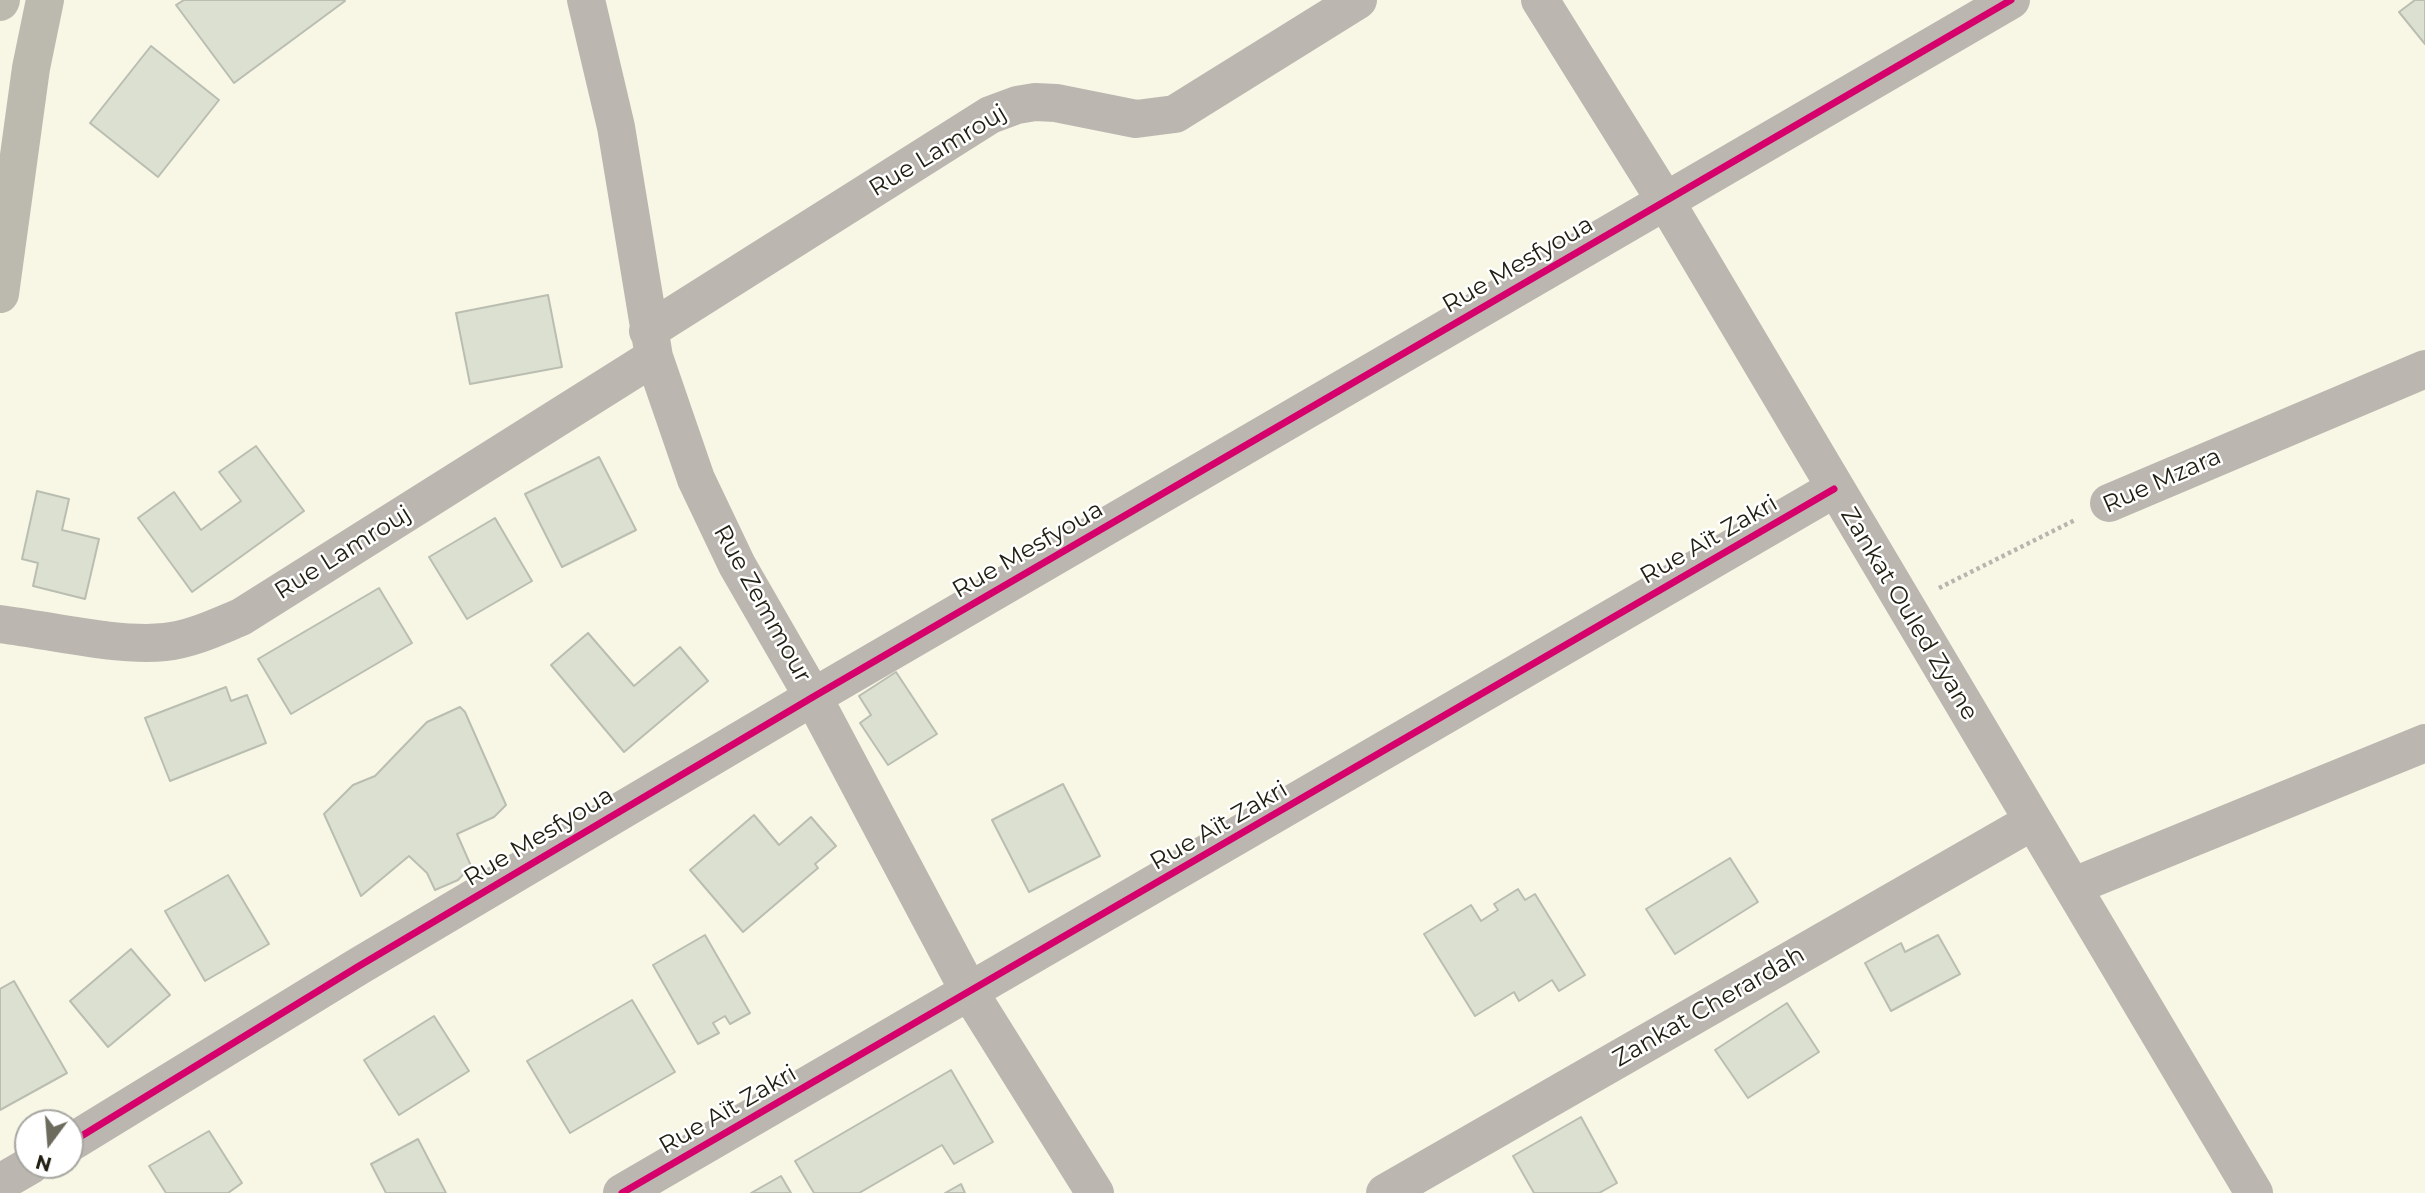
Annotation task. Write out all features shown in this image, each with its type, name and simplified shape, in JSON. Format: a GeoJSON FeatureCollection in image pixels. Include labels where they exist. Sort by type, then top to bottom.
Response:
{"type":"FeatureCollection","features":[{"type":"Feature","properties":{"kind":"main road"},"geometry":{"type":"LineString","coordinates":[[0,294],[31,68],[45,0]]}},
{"type":"Feature","properties":{"kind":"street","name":"Rue Zemmour"},"geometry":{"type":"LineString","coordinates":[[586,0],[615,127],[651,344],[696,479],[737,565],[813,697],[970,993],[1095,1193]]}},
{"type":"Feature","properties":{"kind":"street","name":"Rue Lamrouj"},"geometry":{"type":"LineString","coordinates":[[0,624],[130,641],[165,642],[198,635],[242,617],[990,115],[1017,105],[1035,102],[1056,103],[1136,119],[1175,114],[1358,0]]}},
{"type":"Feature","properties":{"kind":"street","name":"Zankat Ouled Zyane"},"geometry":{"type":"LineString","coordinates":[[1540,0],[1666,202],[2254,1193]]}},
{"type":"Feature","properties":{"kind":"street","name":"Rue Mesfyoua"},"geometry":{"type":"LineString","coordinates":[[84,1134],[359,966],[813,697],[2011,0]]}},
{"type":"Feature","properties":{"kind":"street","name":"Rue Mzara"},"geometry":{"type":"LineString","coordinates":[[2109,503],[2425,369]]}},
{"type":"Feature","properties":{"kind":"street","name":"Rue Aït Zakri"},"geometry":{"type":"LineString","coordinates":[[622,1193],[1834,489]]}},
{"type":"Feature","properties":{"kind":"street"},"geometry":{"type":"LineString","coordinates":[[2074,886],[2425,743]]}},
{"type":"Feature","properties":{"kind":"street","name":"Zankat Cherardah"},"geometry":{"type":"LineString","coordinates":[[1385,1193],[2033,821]]}},
{"type":"Feature","properties":{"kind":"building"},"geometry":{"type":"Polygon","coordinates":[[[184,0],[345,1],[234,83],[176,5],[184,0]]]}},
{"type":"Feature","properties":{"kind":"building"},"geometry":{"type":"Polygon","coordinates":[[[2415,0],[2425,0],[2425,44],[2399,12],[2415,0]]]}},
{"type":"Feature","properties":{"kind":"building"},"geometry":{"type":"Polygon","coordinates":[[[151,46],[219,100],[158,177],[90,123],[151,46]]]}},
{"type":"Feature","properties":{"kind":"building"},"geometry":{"type":"Polygon","coordinates":[[[548,295],[562,367],[470,384],[456,313],[548,295]]]}},
{"type":"Feature","properties":{"kind":"building"},"geometry":{"type":"Polygon","coordinates":[[[256,446],[304,511],[192,592],[138,518],[174,492],[201,530],[241,501],[219,472],[256,446]]]}},
{"type":"Feature","properties":{"kind":"building"},"geometry":{"type":"Polygon","coordinates":[[[599,457],[636,530],[562,567],[525,494],[599,457]]]}},
{"type":"Feature","properties":{"kind":"building"},"geometry":{"type":"Polygon","coordinates":[[[37,491],[69,499],[62,530],[99,539],[85,599],[33,586],[38,563],[22,559],[37,491]]]}},
{"type":"Feature","properties":{"kind":"building"},"geometry":{"type":"Polygon","coordinates":[[[495,518],[532,581],[467,619],[429,557],[495,518]]]}},
{"type":"Feature","properties":{"kind":"building"},"geometry":{"type":"Polygon","coordinates":[[[379,588],[412,643],[291,714],[258,659],[379,588]]]}},
{"type":"Feature","properties":{"kind":"building"},"geometry":{"type":"Polygon","coordinates":[[[588,633],[634,686],[680,647],[708,681],[624,752],[551,665],[588,633]]]}},
{"type":"Feature","properties":{"kind":"building"},"geometry":{"type":"Polygon","coordinates":[[[896,672],[937,734],[888,765],[860,723],[871,715],[859,696],[896,672]]]}},
{"type":"Feature","properties":{"kind":"building"},"geometry":{"type":"Polygon","coordinates":[[[226,687],[231,701],[247,695],[266,743],[170,781],[145,718],[226,687]]]}},
{"type":"Feature","properties":{"kind":"building"},"geometry":{"type":"Polygon","coordinates":[[[460,707],[465,712],[506,805],[494,817],[457,834],[471,866],[458,880],[435,890],[427,873],[409,856],[361,896],[324,814],[353,785],[375,776],[427,722],[460,707]]]}},
{"type":"Feature","properties":{"kind":"building"},"geometry":{"type":"Polygon","coordinates":[[[1063,784],[1100,856],[1029,892],[992,820],[1063,784]]]}},
{"type":"Feature","properties":{"kind":"building"},"geometry":{"type":"Polygon","coordinates":[[[754,815],[779,845],[811,817],[836,846],[815,864],[818,868],[743,932],[690,870],[754,815]]]}},
{"type":"Feature","properties":{"kind":"building"},"geometry":{"type":"Polygon","coordinates":[[[1730,858],[1758,902],[1675,954],[1646,909],[1730,858]]]}},
{"type":"Feature","properties":{"kind":"building"},"geometry":{"type":"Polygon","coordinates":[[[228,875],[269,944],[205,981],[165,911],[228,875]]]}},
{"type":"Feature","properties":{"kind":"building"},"geometry":{"type":"Polygon","coordinates":[[[1518,889],[1525,900],[1535,894],[1585,975],[1559,991],[1552,980],[1519,1001],[1514,992],[1475,1016],[1424,934],[1471,905],[1481,921],[1498,910],[1494,904],[1518,889]]]}},
{"type":"Feature","properties":{"kind":"building"},"geometry":{"type":"Polygon","coordinates":[[[705,935],[750,1013],[730,1024],[725,1016],[713,1023],[719,1033],[698,1044],[653,965],[705,935]]]}},
{"type":"Feature","properties":{"kind":"building"},"geometry":{"type":"Polygon","coordinates":[[[1938,935],[1960,974],[1891,1011],[1865,963],[1901,943],[1905,952],[1938,935]]]}},
{"type":"Feature","properties":{"kind":"building"},"geometry":{"type":"Polygon","coordinates":[[[131,949],[170,995],[108,1047],[70,1001],[131,949]]]}},
{"type":"Feature","properties":{"kind":"building"},"geometry":{"type":"Polygon","coordinates":[[[14,981],[67,1073],[0,1110],[0,989],[14,981]]]}},
{"type":"Feature","properties":{"kind":"building"},"geometry":{"type":"Polygon","coordinates":[[[632,1000],[675,1072],[570,1133],[527,1061],[632,1000]]]}},
{"type":"Feature","properties":{"kind":"building"},"geometry":{"type":"Polygon","coordinates":[[[1787,1003],[1819,1052],[1748,1098],[1715,1050],[1787,1003]]]}},
{"type":"Feature","properties":{"kind":"building"},"geometry":{"type":"Polygon","coordinates":[[[434,1016],[469,1071],[399,1115],[364,1060],[434,1016]]]}},
{"type":"Feature","properties":{"kind":"building"},"geometry":{"type":"Polygon","coordinates":[[[951,1070],[993,1142],[954,1164],[942,1145],[859,1193],[814,1193],[795,1161],[951,1070]]]}},
{"type":"Feature","properties":{"kind":"building"},"geometry":{"type":"Polygon","coordinates":[[[1581,1117],[1617,1183],[1599,1193],[1534,1193],[1513,1156],[1581,1117]]]}},
{"type":"Feature","properties":{"kind":"building"},"geometry":{"type":"Polygon","coordinates":[[[209,1131],[242,1183],[228,1193],[166,1193],[149,1166],[209,1131]]]}},
{"type":"Feature","properties":{"kind":"building"},"geometry":{"type":"Polygon","coordinates":[[[418,1139],[446,1193],[386,1193],[371,1164],[418,1139]]]}},
{"type":"Feature","properties":{"kind":"building"},"geometry":{"type":"Polygon","coordinates":[[[781,1176],[791,1193],[751,1193],[781,1176]]]}},
{"type":"Feature","properties":{"kind":"building"},"geometry":{"type":"Polygon","coordinates":[[[961,1184],[965,1193],[945,1193],[961,1184]]]}},
{"type":"Feature","properties":{"kind":"cycle path"},"geometry":{"type":"LineString","coordinates":[[84,1134],[359,966],[813,697],[2011,0]]}},
{"type":"Feature","properties":{"kind":"cycle path"},"geometry":{"type":"LineString","coordinates":[[622,1193],[1834,489]]}}]}
